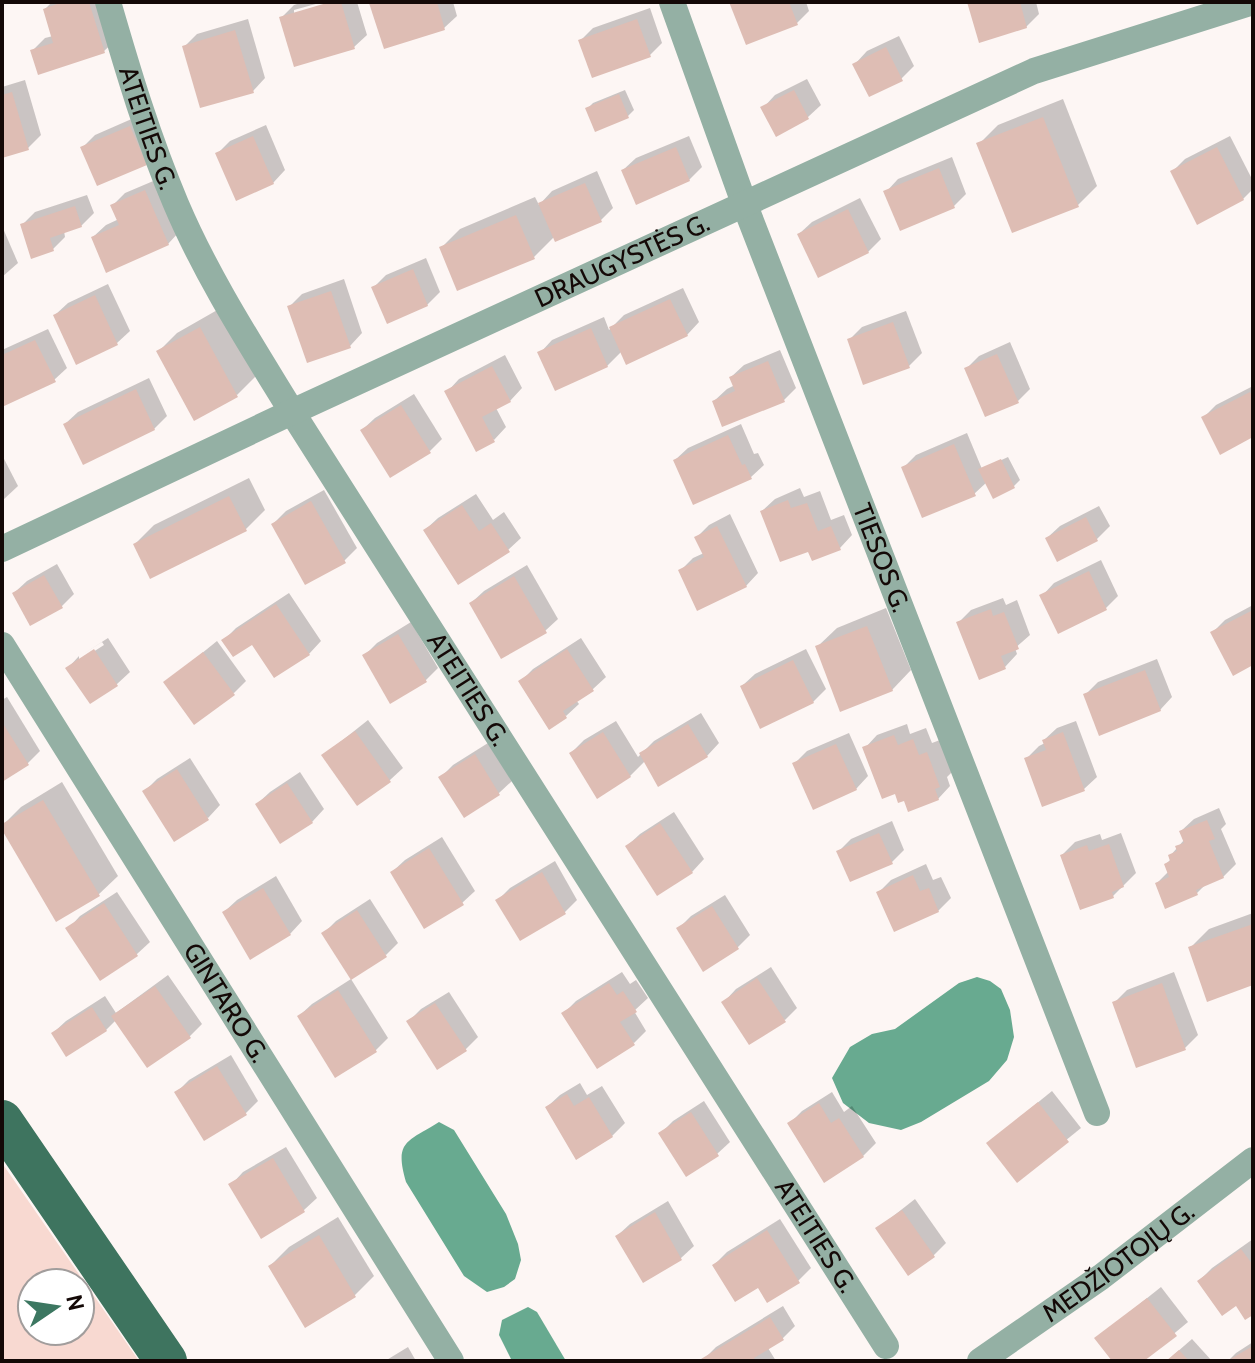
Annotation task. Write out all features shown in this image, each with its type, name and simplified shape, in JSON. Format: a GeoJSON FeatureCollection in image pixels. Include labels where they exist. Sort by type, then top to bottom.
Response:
{"type":"FeatureCollection","features":[{"type":"Feature","properties":{"kind":"main road"},"geometry":{"type":"LineString","coordinates":[[2,1121],[166,1361]]}},
{"type":"Feature","properties":{"kind":"street","name":"ATEITIES G."},"geometry":{"type":"LineString","coordinates":[[108,2],[138,108],[177,207],[229,308],[886,1346]]}},
{"type":"Feature","properties":{"kind":"street","name":"TIESOS G."},"geometry":{"type":"LineString","coordinates":[[672,2],[744,203],[1097,1113]]}},
{"type":"Feature","properties":{"kind":"street","name":"DRAUGYSTĖS G."},"geometry":{"type":"LineString","coordinates":[[2,549],[292,412],[1034,71],[1253,2]]}},
{"type":"Feature","properties":{"kind":"street","name":"GINTARO G."},"geometry":{"type":"LineString","coordinates":[[2,645],[451,1361]]}},
{"type":"Feature","properties":{"kind":"street","name":"MEDŽIOTOJŲ G."},"geometry":{"type":"LineString","coordinates":[[980,1361],[1101,1277],[1253,1160]]}},
{"type":"Feature","properties":{"kind":"shaded area"},"geometry":{"type":"Polygon","coordinates":[[[977,977],[1001,989],[1010,1010],[1014,1037],[1007,1060],[989,1081],[921,1122],[901,1130],[869,1123],[843,1103],[832,1078],[850,1047],[872,1034],[895,1029],[959,983],[977,977]]]}},
{"type":"Feature","properties":{"kind":"shaded area"},"geometry":{"type":"Polygon","coordinates":[[[439,1122],[454,1130],[506,1214],[518,1244],[521,1260],[515,1279],[504,1287],[487,1292],[464,1276],[406,1182],[402,1158],[406,1144],[439,1122]]]}},
{"type":"Feature","properties":{"kind":"shaded area"},"geometry":{"type":"Polygon","coordinates":[[[2,1163],[74,1267],[16,1267],[16,1347],[96,1347],[96,1299],[139,1361],[2,1361],[2,1163]]]}},
{"type":"Feature","properties":{"kind":"shaded area"},"geometry":{"type":"Polygon","coordinates":[[[528,1307],[537,1312],[566,1361],[512,1361],[499,1335],[502,1320],[528,1307]]]}},
{"type":"Feature","properties":{"kind":"building"},"geometry":{"type":"Polygon","coordinates":[[[63,2],[89,2],[105,53],[38,75],[30,50],[53,43],[43,9],[63,2]]]}},
{"type":"Feature","properties":{"kind":"building"},"geometry":{"type":"Polygon","coordinates":[[[330,2],[341,2],[355,49],[294,67],[279,17],[330,2]]]}},
{"type":"Feature","properties":{"kind":"building"},"geometry":{"type":"Polygon","coordinates":[[[437,2],[445,30],[384,49],[369,3],[437,2]]]}},
{"type":"Feature","properties":{"kind":"building"},"geometry":{"type":"Polygon","coordinates":[[[729,2],[789,2],[798,25],[746,45],[729,2]]]}},
{"type":"Feature","properties":{"kind":"building"},"geometry":{"type":"Polygon","coordinates":[[[967,2],[1020,2],[1027,28],[979,43],[967,2]]]}},
{"type":"Feature","properties":{"kind":"building"},"geometry":{"type":"Polygon","coordinates":[[[637,19],[651,57],[592,78],[578,40],[637,19]]]}},
{"type":"Feature","properties":{"kind":"building"},"geometry":{"type":"Polygon","coordinates":[[[235,30],[254,93],[200,108],[182,46],[235,30]]]}},
{"type":"Feature","properties":{"kind":"building"},"geometry":{"type":"Polygon","coordinates":[[[886,47],[903,81],[869,97],[852,64],[886,47]]]}},
{"type":"Feature","properties":{"kind":"building"},"geometry":{"type":"Polygon","coordinates":[[[794,90],[809,119],[776,137],[760,107],[794,90]]]}},
{"type":"Feature","properties":{"kind":"building"},"geometry":{"type":"Polygon","coordinates":[[[12,92],[29,150],[2,158],[2,95],[12,92]]]}},
{"type":"Feature","properties":{"kind":"building"},"geometry":{"type":"Polygon","coordinates":[[[619,94],[629,118],[595,132],[585,108],[619,94]]]}},
{"type":"Feature","properties":{"kind":"building"},"geometry":{"type":"Polygon","coordinates":[[[1043,117],[1079,207],[1012,233],[976,143],[1043,117]]]}},
{"type":"Feature","properties":{"kind":"building"},"geometry":{"type":"Polygon","coordinates":[[[130,126],[147,165],[97,186],[80,147],[130,126]]]}},
{"type":"Feature","properties":{"kind":"building"},"geometry":{"type":"Polygon","coordinates":[[[253,136],[274,184],[236,201],[215,153],[253,136]]]}},
{"type":"Feature","properties":{"kind":"building"},"geometry":{"type":"Polygon","coordinates":[[[676,147],[690,181],[636,205],[621,170],[676,147]]]}},
{"type":"Feature","properties":{"kind":"building"},"geometry":{"type":"Polygon","coordinates":[[[1217,147],[1244,200],[1197,225],[1170,171],[1217,147]]]}},
{"type":"Feature","properties":{"kind":"building"},"geometry":{"type":"Polygon","coordinates":[[[939,168],[955,208],[900,231],[883,191],[939,168]]]}},
{"type":"Feature","properties":{"kind":"building"},"geometry":{"type":"Polygon","coordinates":[[[585,183],[602,222],[555,242],[538,203],[585,183]]]}},
{"type":"Feature","properties":{"kind":"building"},"geometry":{"type":"Polygon","coordinates":[[[145,190],[169,245],[106,273],[91,237],[119,225],[110,205],[145,190]]]}},
{"type":"Feature","properties":{"kind":"building"},"geometry":{"type":"Polygon","coordinates":[[[75,206],[82,227],[50,238],[54,251],[31,259],[20,224],[75,206]]]}},
{"type":"Feature","properties":{"kind":"building"},"geometry":{"type":"Polygon","coordinates":[[[848,209],[869,253],[818,278],[797,234],[848,209]]]}},
{"type":"Feature","properties":{"kind":"building"},"geometry":{"type":"Polygon","coordinates":[[[516,215],[535,259],[457,291],[439,247],[516,215]]]}},
{"type":"Feature","properties":{"kind":"building"},"geometry":{"type":"Polygon","coordinates":[[[413,269],[428,306],[387,324],[371,287],[413,269]]]}},
{"type":"Feature","properties":{"kind":"building"},"geometry":{"type":"Polygon","coordinates":[[[331,291],[351,348],[307,363],[287,306],[331,291]]]}},
{"type":"Feature","properties":{"kind":"building"},"geometry":{"type":"Polygon","coordinates":[[[95,295],[118,345],[76,365],[53,315],[95,295]]]}},
{"type":"Feature","properties":{"kind":"building"},"geometry":{"type":"Polygon","coordinates":[[[670,299],[688,336],[626,365],[609,327],[670,299]]]}},
{"type":"Feature","properties":{"kind":"building"},"geometry":{"type":"Polygon","coordinates":[[[893,322],[910,368],[863,385],[847,339],[893,322]]]}},
{"type":"Feature","properties":{"kind":"building"},"geometry":{"type":"Polygon","coordinates":[[[200,327],[238,397],[194,421],[156,351],[200,327]]]}},
{"type":"Feature","properties":{"kind":"building"},"geometry":{"type":"Polygon","coordinates":[[[591,328],[608,367],[555,391],[537,352],[591,328]]]}},
{"type":"Feature","properties":{"kind":"building"},"geometry":{"type":"Polygon","coordinates":[[[35,340],[56,382],[2,407],[2,355],[35,340]]]}},
{"type":"Feature","properties":{"kind":"building"},"geometry":{"type":"Polygon","coordinates":[[[997,354],[1019,403],[985,417],[964,368],[997,354]]]}},
{"type":"Feature","properties":{"kind":"building"},"geometry":{"type":"Polygon","coordinates":[[[768,361],[785,402],[722,427],[712,401],[735,391],[729,377],[768,361]]]}},
{"type":"Feature","properties":{"kind":"building"},"geometry":{"type":"Polygon","coordinates":[[[492,366],[511,402],[482,417],[495,442],[476,452],[444,391],[492,366]]]}},
{"type":"Feature","properties":{"kind":"building"},"geometry":{"type":"Polygon","coordinates":[[[136,389],[155,430],[83,465],[63,424],[136,389]]]}},
{"type":"Feature","properties":{"kind":"building"},"geometry":{"type":"Polygon","coordinates":[[[1250,392],[1253,398],[1253,437],[1220,455],[1201,417],[1250,392]]]}},
{"type":"Feature","properties":{"kind":"building"},"geometry":{"type":"Polygon","coordinates":[[[401,405],[431,453],[390,478],[360,430],[401,405]]]}},
{"type":"Feature","properties":{"kind":"building"},"geometry":{"type":"Polygon","coordinates":[[[728,435],[752,479],[693,505],[673,460],[728,435]]]}},
{"type":"Feature","properties":{"kind":"building"},"geometry":{"type":"Polygon","coordinates":[[[954,444],[976,496],[922,518],[901,467],[954,444]]]}},
{"type":"Feature","properties":{"kind":"building"},"geometry":{"type":"Polygon","coordinates":[[[1001,459],[1015,488],[993,499],[978,469],[1001,459]]]}},
{"type":"Feature","properties":{"kind":"building"},"geometry":{"type":"Polygon","coordinates":[[[229,496],[247,531],[150,579],[133,544],[229,496]]]}},
{"type":"Feature","properties":{"kind":"building"},"geometry":{"type":"Polygon","coordinates":[[[788,500],[791,508],[807,503],[818,531],[831,526],[841,550],[812,561],[808,552],[780,562],[760,511],[788,500]]]}},
{"type":"Feature","properties":{"kind":"building"},"geometry":{"type":"Polygon","coordinates":[[[311,501],[346,563],[305,585],[271,524],[311,501]]]}},
{"type":"Feature","properties":{"kind":"building"},"geometry":{"type":"Polygon","coordinates":[[[462,505],[479,531],[491,523],[510,552],[458,585],[423,530],[462,505]]]}},
{"type":"Feature","properties":{"kind":"building"},"geometry":{"type":"Polygon","coordinates":[[[1086,517],[1098,541],[1057,562],[1045,538],[1086,517]]]}},
{"type":"Feature","properties":{"kind":"building"},"geometry":{"type":"Polygon","coordinates":[[[717,526],[747,587],[697,611],[678,570],[704,557],[694,537],[717,526]]]}},
{"type":"Feature","properties":{"kind":"building"},"geometry":{"type":"Polygon","coordinates":[[[1089,571],[1107,610],[1058,634],[1039,595],[1089,571]]]}},
{"type":"Feature","properties":{"kind":"building"},"geometry":{"type":"Polygon","coordinates":[[[44,575],[63,608],[30,626],[12,593],[44,575]]]}},
{"type":"Feature","properties":{"kind":"building"},"geometry":{"type":"Polygon","coordinates":[[[514,576],[547,633],[501,659],[469,603],[514,576]]]}},
{"type":"Feature","properties":{"kind":"building"},"geometry":{"type":"Polygon","coordinates":[[[276,604],[310,655],[274,678],[252,645],[233,657],[221,640],[276,604]]]}},
{"type":"Feature","properties":{"kind":"building"},"geometry":{"type":"Polygon","coordinates":[[[991,609],[993,616],[1004,612],[1019,649],[1001,656],[1006,669],[979,680],[956,622],[991,609]]]}},
{"type":"Feature","properties":{"kind":"building"},"geometry":{"type":"Polygon","coordinates":[[[1253,610],[1253,665],[1233,676],[1210,632],[1253,610]]]}},
{"type":"Feature","properties":{"kind":"building"},"geometry":{"type":"Polygon","coordinates":[[[867,626],[893,691],[840,712],[815,646],[867,626]]]}},
{"type":"Feature","properties":{"kind":"building"},"geometry":{"type":"Polygon","coordinates":[[[398,634],[427,682],[390,704],[362,655],[398,634]]]}},
{"type":"Feature","properties":{"kind":"building"},"geometry":{"type":"Polygon","coordinates":[[[94,649],[118,686],[90,704],[65,668],[94,649]]]}},
{"type":"Feature","properties":{"kind":"building"},"geometry":{"type":"Polygon","coordinates":[[[567,649],[594,691],[563,711],[567,718],[549,730],[518,681],[567,649]]]}},
{"type":"Feature","properties":{"kind":"building"},"geometry":{"type":"Polygon","coordinates":[[[203,652],[235,695],[194,725],[163,682],[203,652]]]}},
{"type":"Feature","properties":{"kind":"building"},"geometry":{"type":"Polygon","coordinates":[[[793,660],[814,703],[760,729],[740,686],[793,660]]]}},
{"type":"Feature","properties":{"kind":"building"},"geometry":{"type":"Polygon","coordinates":[[[1145,670],[1161,711],[1099,736],[1083,694],[1145,670]]]}},
{"type":"Feature","properties":{"kind":"building"},"geometry":{"type":"Polygon","coordinates":[[[2,722],[29,765],[2,782],[2,722]]]}},
{"type":"Feature","properties":{"kind":"building"},"geometry":{"type":"Polygon","coordinates":[[[688,724],[708,757],[658,787],[639,753],[688,724]]]}},
{"type":"Feature","properties":{"kind":"building"},"geometry":{"type":"Polygon","coordinates":[[[355,731],[391,782],[357,806],[321,755],[355,731]]]}},
{"type":"Feature","properties":{"kind":"building"},"geometry":{"type":"Polygon","coordinates":[[[603,732],[631,777],[597,799],[569,753],[603,732]]]}},
{"type":"Feature","properties":{"kind":"building"},"geometry":{"type":"Polygon","coordinates":[[[1063,732],[1085,791],[1042,807],[1024,758],[1046,750],[1042,740],[1063,732]]]}},
{"type":"Feature","properties":{"kind":"building"},"geometry":{"type":"Polygon","coordinates":[[[894,735],[898,745],[913,739],[919,755],[927,752],[940,787],[935,789],[939,800],[908,812],[904,801],[898,803],[895,794],[882,799],[862,747],[894,735]]]}},
{"type":"Feature","properties":{"kind":"building"},"geometry":{"type":"Polygon","coordinates":[[[836,744],[857,790],[813,810],[792,763],[836,744]]]}},
{"type":"Feature","properties":{"kind":"building"},"geometry":{"type":"Polygon","coordinates":[[[475,754],[500,795],[464,818],[438,777],[475,754]]]}},
{"type":"Feature","properties":{"kind":"building"},"geometry":{"type":"Polygon","coordinates":[[[177,769],[209,820],[174,842],[142,791],[177,769]]]}},
{"type":"Feature","properties":{"kind":"building"},"geometry":{"type":"Polygon","coordinates":[[[287,783],[313,823],[280,844],[255,804],[287,783]]]}},
{"type":"Feature","properties":{"kind":"building"},"geometry":{"type":"Polygon","coordinates":[[[43,800],[100,896],[56,922],[2,830],[2,824],[43,800]]]}},
{"type":"Feature","properties":{"kind":"building"},"geometry":{"type":"Polygon","coordinates":[[[1207,820],[1215,839],[1209,841],[1224,878],[1196,890],[1198,895],[1165,909],[1155,883],[1169,877],[1164,864],[1170,861],[1168,855],[1177,851],[1175,846],[1184,843],[1179,831],[1207,820]]]}},
{"type":"Feature","properties":{"kind":"building"},"geometry":{"type":"Polygon","coordinates":[[[660,823],[693,873],[657,896],[625,846],[660,823]]]}},
{"type":"Feature","properties":{"kind":"building"},"geometry":{"type":"Polygon","coordinates":[[[879,833],[893,864],[850,882],[836,851],[879,833]]]}},
{"type":"Feature","properties":{"kind":"building"},"geometry":{"type":"Polygon","coordinates":[[[1109,844],[1124,887],[1112,892],[1114,898],[1080,910],[1060,855],[1087,845],[1089,851],[1109,844]]]}},
{"type":"Feature","properties":{"kind":"building"},"geometry":{"type":"Polygon","coordinates":[[[429,848],[464,905],[424,929],[390,872],[429,848]]]}},
{"type":"Feature","properties":{"kind":"building"},"geometry":{"type":"Polygon","coordinates":[[[542,872],[566,914],[520,941],[495,900],[542,872]]]}},
{"type":"Feature","properties":{"kind":"building"},"geometry":{"type":"Polygon","coordinates":[[[913,875],[920,891],[929,888],[939,912],[894,932],[876,892],[913,875]]]}},
{"type":"Feature","properties":{"kind":"building"},"geometry":{"type":"Polygon","coordinates":[[[263,888],[291,935],[250,960],[222,912],[263,888]]]}},
{"type":"Feature","properties":{"kind":"building"},"geometry":{"type":"Polygon","coordinates":[[[104,903],[138,956],[100,981],[65,928],[104,903]]]}},
{"type":"Feature","properties":{"kind":"building"},"geometry":{"type":"Polygon","coordinates":[[[712,906],[739,949],[703,972],[676,928],[712,906]]]}},
{"type":"Feature","properties":{"kind":"building"},"geometry":{"type":"Polygon","coordinates":[[[357,910],[387,957],[351,980],[321,933],[357,910]]]}},
{"type":"Feature","properties":{"kind":"building"},"geometry":{"type":"Polygon","coordinates":[[[1253,924],[1253,985],[1207,1002],[1188,947],[1253,924]]]}},
{"type":"Feature","properties":{"kind":"building"},"geometry":{"type":"Polygon","coordinates":[[[757,978],[786,1022],[749,1045],[721,1002],[757,978]]]}},
{"type":"Feature","properties":{"kind":"building"},"geometry":{"type":"Polygon","coordinates":[[[609,983],[617,995],[623,991],[637,1012],[620,1022],[635,1045],[597,1069],[561,1013],[609,983]]]}},
{"type":"Feature","properties":{"kind":"building"},"geometry":{"type":"Polygon","coordinates":[[[1162,983],[1186,1050],[1136,1068],[1112,1002],[1162,983]]]}},
{"type":"Feature","properties":{"kind":"building"},"geometry":{"type":"Polygon","coordinates":[[[155,986],[191,1038],[147,1068],[111,1016],[155,986]]]}},
{"type":"Feature","properties":{"kind":"building"},"geometry":{"type":"Polygon","coordinates":[[[338,990],[377,1052],[335,1078],[297,1016],[338,990]]]}},
{"type":"Feature","properties":{"kind":"building"},"geometry":{"type":"Polygon","coordinates":[[[435,1003],[467,1051],[437,1070],[406,1021],[435,1003]]]}},
{"type":"Feature","properties":{"kind":"building"},"geometry":{"type":"Polygon","coordinates":[[[92,1007],[107,1031],[66,1057],[51,1033],[92,1007]]]}},
{"type":"Feature","properties":{"kind":"building"},"geometry":{"type":"Polygon","coordinates":[[[217,1066],[247,1115],[204,1141],[174,1092],[217,1066]]]}},
{"type":"Feature","properties":{"kind":"building"},"geometry":{"type":"Polygon","coordinates":[[[567,1094],[574,1106],[589,1097],[613,1137],[576,1160],[545,1107],[567,1094]]]}},
{"type":"Feature","properties":{"kind":"building"},"geometry":{"type":"Polygon","coordinates":[[[1038,1102],[1069,1142],[1017,1183],[986,1143],[1038,1102]]]}},
{"type":"Feature","properties":{"kind":"building"},"geometry":{"type":"Polygon","coordinates":[[[819,1103],[831,1123],[839,1118],[864,1157],[824,1183],[787,1123],[819,1103]]]}},
{"type":"Feature","properties":{"kind":"building"},"geometry":{"type":"Polygon","coordinates":[[[691,1112],[719,1156],[686,1177],[658,1133],[691,1112]]]}},
{"type":"Feature","properties":{"kind":"building"},"geometry":{"type":"Polygon","coordinates":[[[273,1158],[305,1212],[261,1239],[228,1184],[273,1158]]]}},
{"type":"Feature","properties":{"kind":"building"},"geometry":{"type":"Polygon","coordinates":[[[902,1210],[935,1257],[908,1276],[875,1228],[902,1210]]]}},
{"type":"Feature","properties":{"kind":"building"},"geometry":{"type":"Polygon","coordinates":[[[655,1212],[682,1260],[643,1283],[615,1236],[655,1212]]]}},
{"type":"Feature","properties":{"kind":"building"},"geometry":{"type":"Polygon","coordinates":[[[767,1230],[800,1283],[767,1303],[758,1288],[735,1302],[712,1265],[767,1230]]]}},
{"type":"Feature","properties":{"kind":"building"},"geometry":{"type":"Polygon","coordinates":[[[319,1235],[356,1297],[305,1328],[268,1266],[319,1235]]]}},
{"type":"Feature","properties":{"kind":"building"},"geometry":{"type":"Polygon","coordinates":[[[1241,1249],[1253,1265],[1253,1315],[1245,1320],[1236,1306],[1222,1316],[1197,1281],[1241,1249]]]}},
{"type":"Feature","properties":{"kind":"building"},"geometry":{"type":"Polygon","coordinates":[[[1147,1298],[1177,1336],[1144,1361],[1112,1361],[1094,1338],[1147,1298]]]}},
{"type":"Feature","properties":{"kind":"building"},"geometry":{"type":"Polygon","coordinates":[[[770,1317],[784,1340],[754,1358],[756,1361],[701,1359],[770,1317]]]}},
{"type":"Feature","properties":{"kind":"building"},"geometry":{"type":"Polygon","coordinates":[[[1253,1346],[1253,1361],[1227,1361],[1253,1346]]]}},
{"type":"Feature","properties":{"kind":"building"},"geometry":{"type":"Polygon","coordinates":[[[1179,1350],[1189,1361],[1166,1361],[1179,1350]]]}}]}
